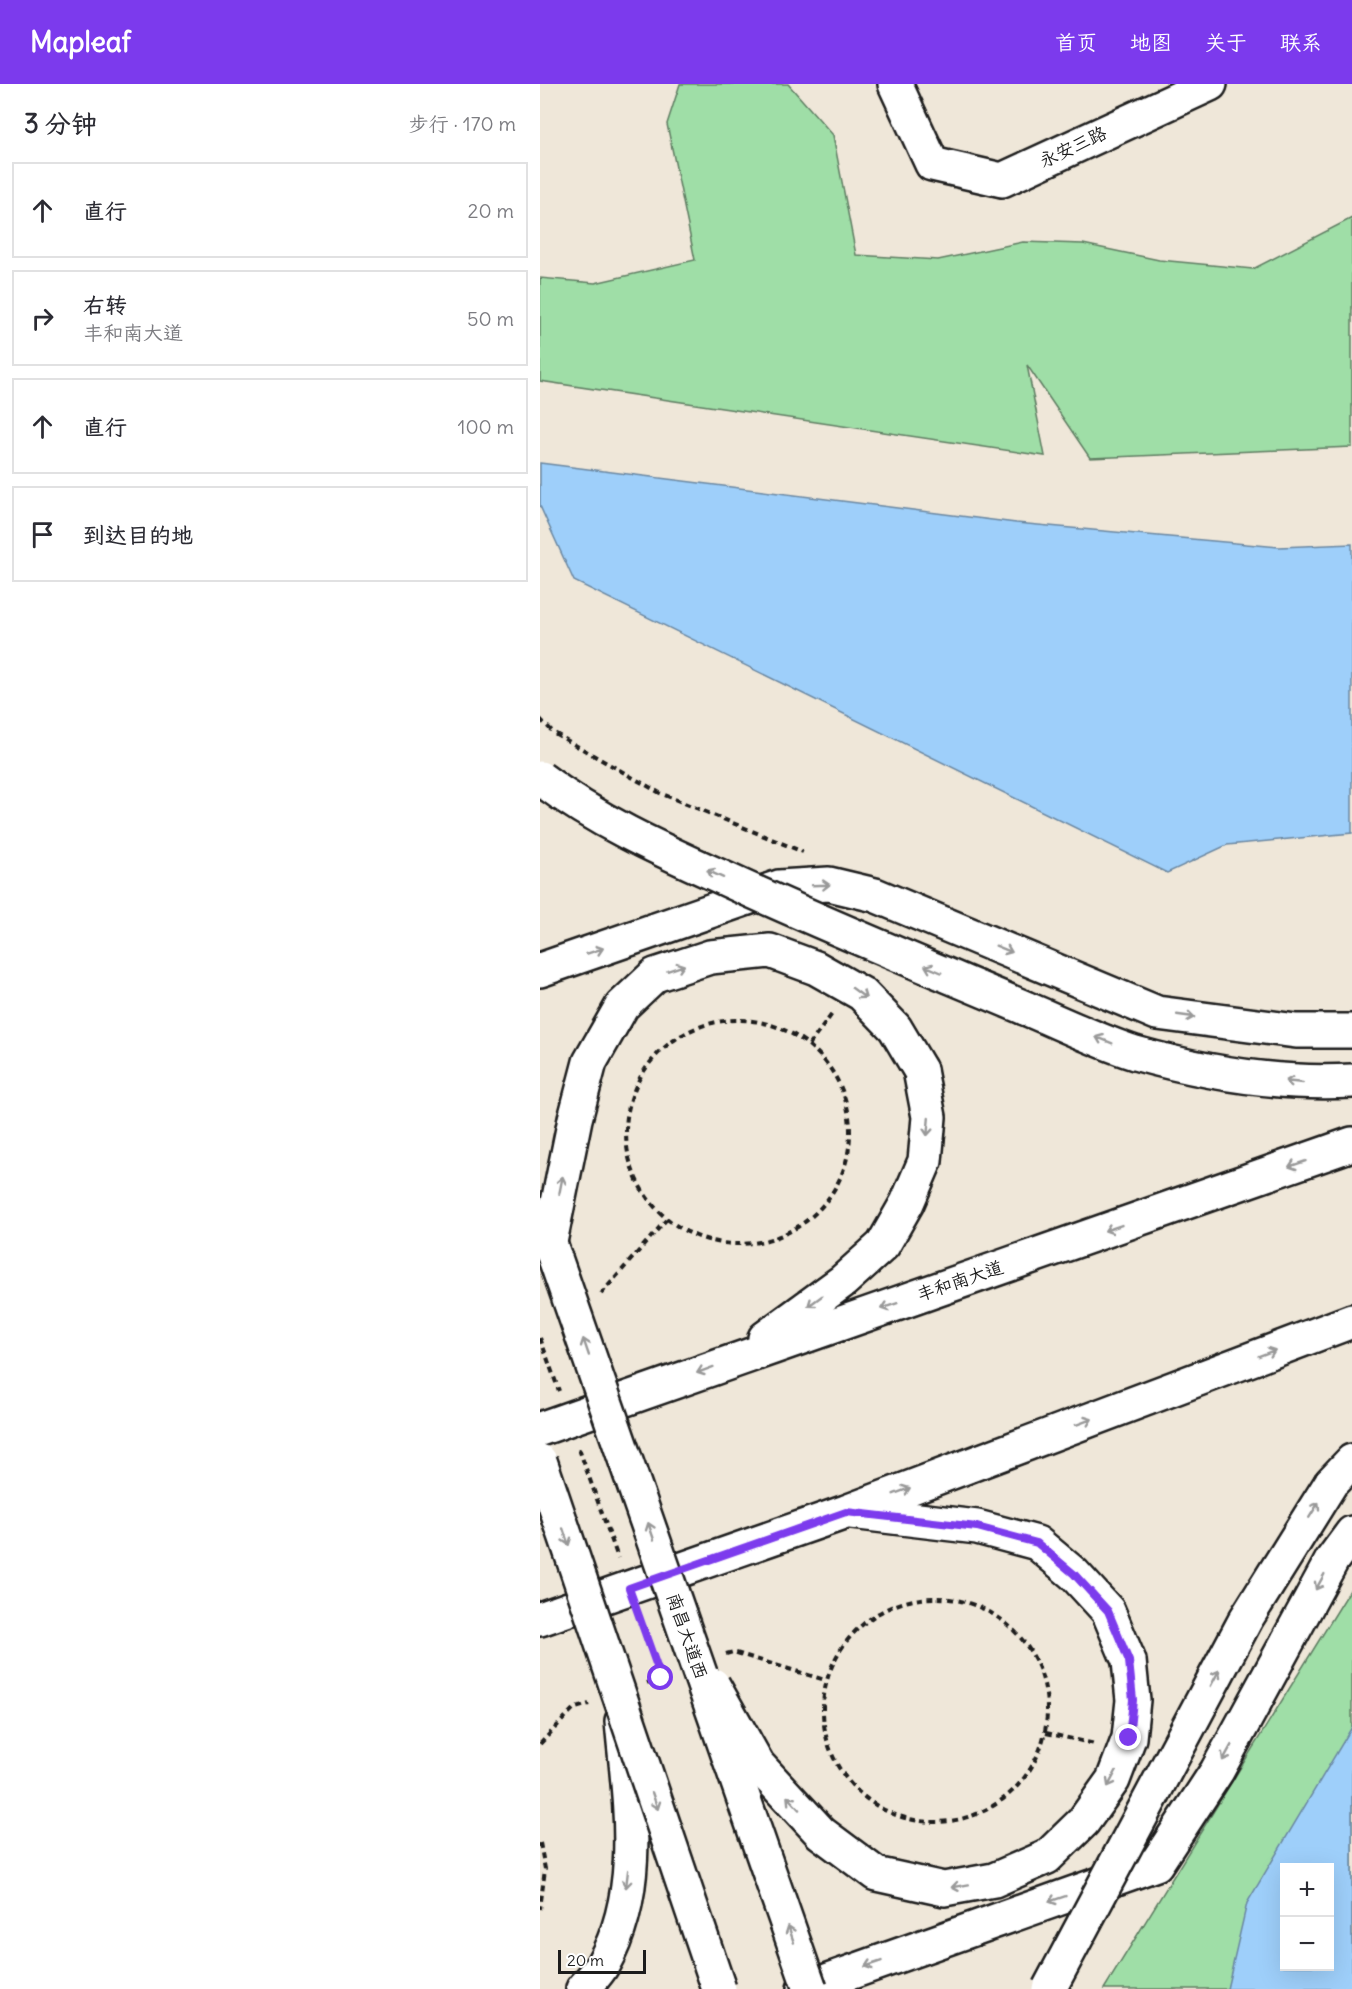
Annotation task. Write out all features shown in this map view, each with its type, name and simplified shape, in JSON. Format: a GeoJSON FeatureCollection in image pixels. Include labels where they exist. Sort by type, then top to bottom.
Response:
{"type":"FeatureCollection","features":[{"type":"Feature","properties":{"kind":"main road","name":"永安三路"},"geometry":{"type":"LineString","coordinates":[[895,84],[932,164],[1002,180],[1210,84]]}},
{"type":"Feature","properties":{"kind":"main road"},"geometry":{"type":"LineString","coordinates":[[540,778],[565,797],[633,836],[752,892],[1134,1052],[1222,1074],[1310,1083],[1352,1081]]}},
{"type":"Feature","properties":{"kind":"main road"},"geometry":{"type":"LineString","coordinates":[[540,970],[779,887],[830,884],[875,895],[1157,1012],[1296,1031],[1352,1031]]}},
{"type":"Feature","properties":{"kind":"main road"},"geometry":{"type":"LineString","coordinates":[[545,1228],[590,1062],[622,1006],[655,975],[710,957],[770,951],[816,968],[862,994],[895,1028],[920,1070],[929,1117],[925,1161],[907,1203],[883,1245],[843,1281],[736,1359]]}},
{"type":"Feature","properties":{"kind":"main road","name":"丰和南大道"},"geometry":{"type":"LineString","coordinates":[[554,1424],[1352,1144]]}},
{"type":"Feature","properties":{"kind":"main road","name":"南昌大道西"},"geometry":{"type":"LineString","coordinates":[[545,1228],[810,1989]]}},
{"type":"Feature","properties":{"kind":"main road"},"geometry":{"type":"LineString","coordinates":[[540,1619],[846,1512],[1352,1322]]}},
{"type":"Feature","properties":{"kind":"main road"},"geometry":{"type":"LineString","coordinates":[[540,1461],[719,1989]]}},
{"type":"Feature","properties":{"kind":"main road"},"geometry":{"type":"LineString","coordinates":[[1049,1989],[1246,1619],[1341,1472]]}},
{"type":"Feature","properties":{"kind":"main road"},"geometry":{"type":"LineString","coordinates":[[690,1643],[758,1765],[821,1833],[876,1874],[944,1889],[994,1880],[1047,1857],[1083,1822],[1113,1780],[1129,1738],[1133,1700],[1129,1661],[1108,1611],[1074,1574],[1037,1543],[977,1527],[846,1512]]}},
{"type":"Feature","properties":{"kind":"main road"},"geometry":{"type":"LineString","coordinates":[[804,1989],[1156,1864],[1217,1771],[1332,1560],[1352,1533]]}},
{"type":"Feature","properties":{"kind":"main road"},"geometry":{"type":"LineString","coordinates":[[583,1989],[603,1964],[623,1912],[631,1850],[619,1695]]}},
{"type":"Feature","properties":{"kind":"path"},"geometry":{"type":"LineString","coordinates":[[540,719],[554,733],[660,793],[807,854]]}},
{"type":"Feature","properties":{"kind":"path"},"geometry":{"type":"LineString","coordinates":[[736,1019],[774,1025],[809,1045],[835,1074],[849,1111],[850,1151],[837,1188],[825,1203],[812,1218],[779,1239],[740,1246],[701,1240],[666,1220],[641,1190],[626,1154],[626,1114],[638,1077],[663,1046],[697,1026],[736,1019]]}},
{"type":"Feature","properties":{"kind":"path"},"geometry":{"type":"LineString","coordinates":[[597,1296],[606,1291],[666,1220]]}},
{"type":"Feature","properties":{"kind":"path"},"geometry":{"type":"LineString","coordinates":[[540,1338],[554,1424],[629,1588],[661,1678]]}},
{"type":"Feature","properties":{"kind":"path"},"geometry":{"type":"LineString","coordinates":[[942,1596],[980,1606],[1012,1627],[1036,1658],[1047,1695],[1046,1733],[1031,1770],[1004,1800],[969,1818],[929,1823],[890,1813],[882,1808],[857,1791],[833,1759],[822,1720],[825,1680],[842,1645],[869,1618],[903,1601],[942,1596]]}},
{"type":"Feature","properties":{"kind":"path"},"geometry":{"type":"LineString","coordinates":[[540,1843],[545,1869],[540,1909]]}},
{"type":"Feature","properties":{"kind":"green space"},"geometry":{"type":"Polygon","coordinates":[[[680,84],[788,84],[833,135],[856,255],[938,260],[1023,242],[1083,244],[1159,260],[1253,269],[1352,218],[1352,447],[1090,458],[1027,365],[1045,456],[540,381],[540,278],[595,283],[695,260],[667,124],[680,84]]]}},
{"type":"Feature","properties":{"kind":"green space"},"geometry":{"type":"Polygon","coordinates":[[[1352,1587],[1352,1989],[1104,1989],[1352,1587]]]}},
{"type":"Feature","properties":{"kind":"water"},"geometry":{"type":"Polygon","coordinates":[[[540,463],[1016,523],[1279,547],[1352,544],[1352,833],[1227,845],[1167,873],[574,581],[540,506],[540,463]]]}},
{"type":"Feature","properties":{"kind":"water"},"geometry":{"type":"Polygon","coordinates":[[[1352,1727],[1352,1989],[1227,1989],[1247,1903],[1352,1727]]]}},
{"type":"Feature","properties":{"kind":"route"},"geometry":{"type":"LineString","coordinates":[[661,1678],[629,1588],[846,1512],[977,1527],[1037,1543],[1074,1574],[1108,1611],[1129,1661],[1133,1700],[1129,1738]]}}]}
